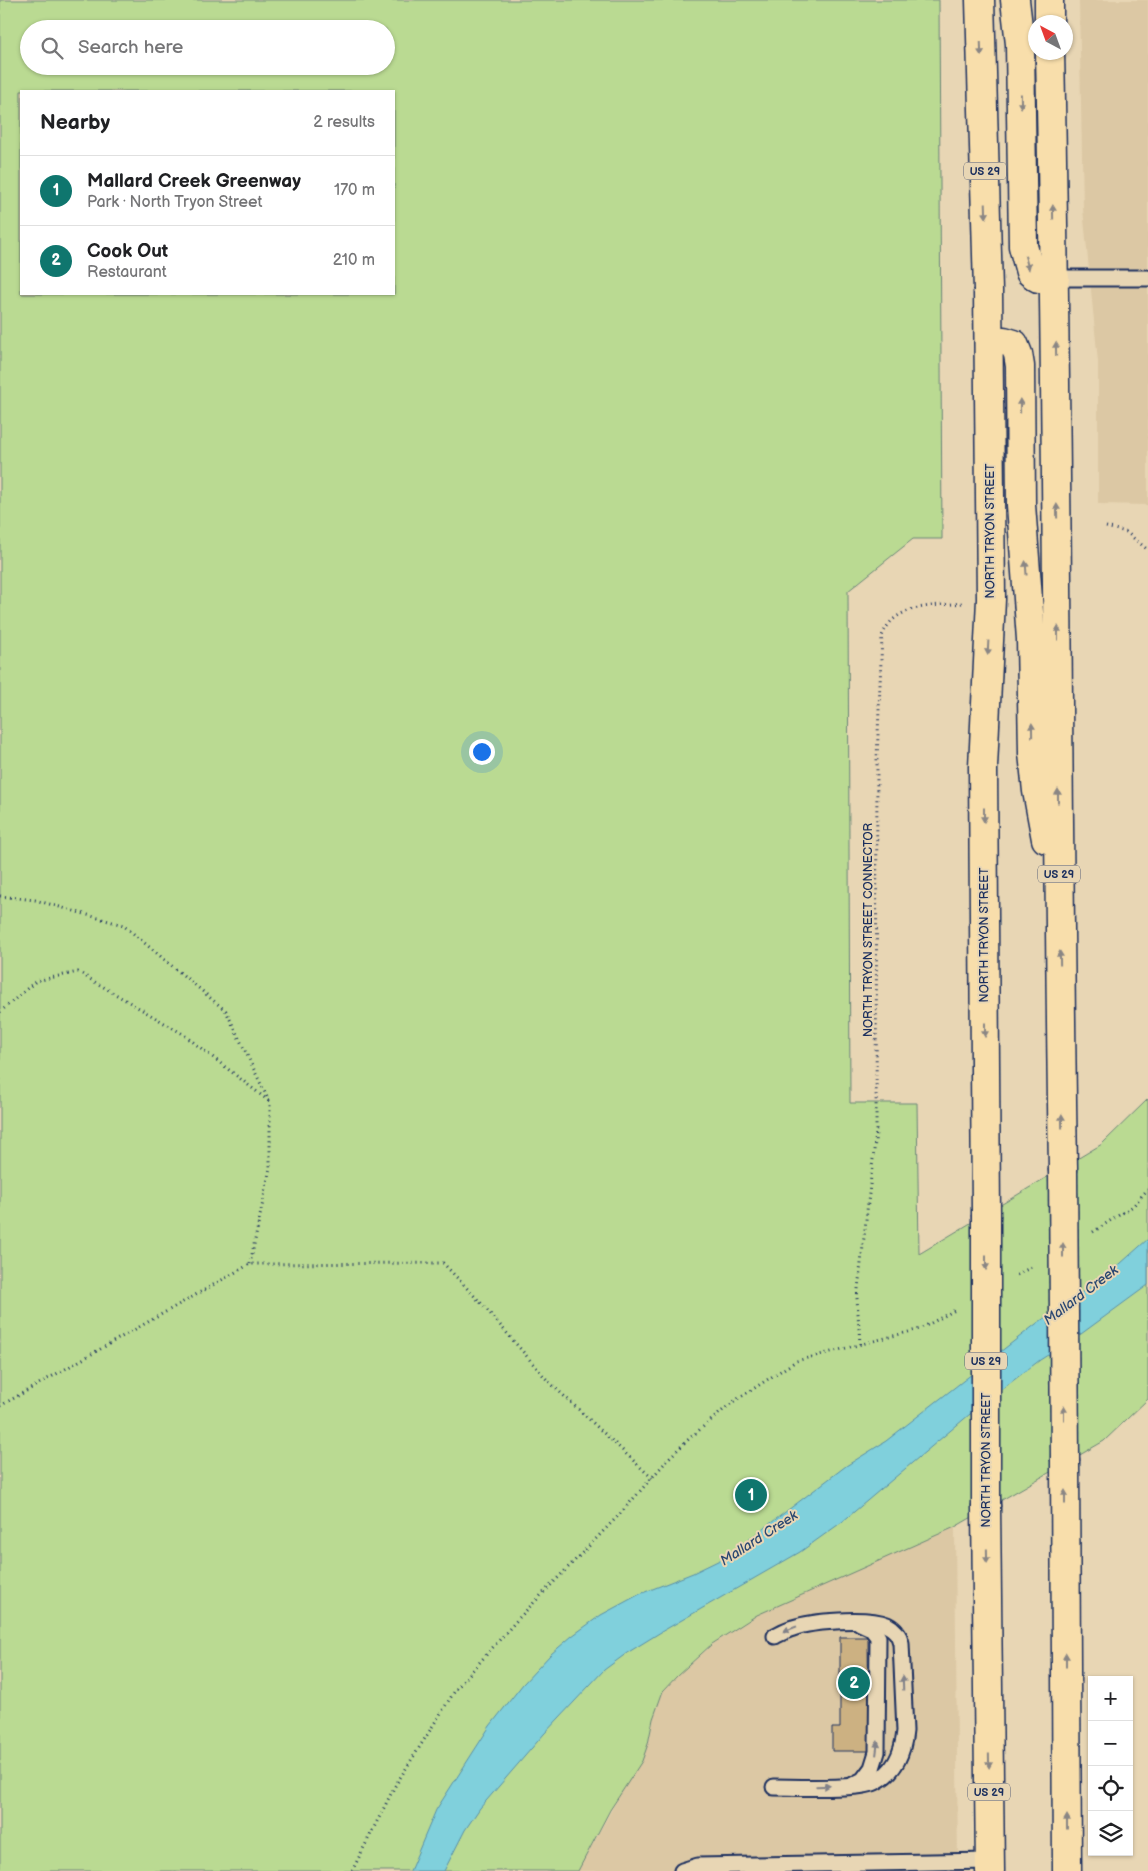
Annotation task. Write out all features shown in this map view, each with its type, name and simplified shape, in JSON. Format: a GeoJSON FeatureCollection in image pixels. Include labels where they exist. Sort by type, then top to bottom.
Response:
{"type":"FeatureCollection","features":[{"type":"Feature","properties":{"kind":"main road","name":"NORTH TRYON STREET"},"geometry":{"type":"LineString","coordinates":[[980,0],[989,342],[991,599],[983,767],[986,1507],[990,1866]]}},
{"type":"Feature","properties":{"kind":"main road"},"geometry":{"type":"LineString","coordinates":[[1015,0],[1020,44],[1023,246],[1030,272],[1038,278],[1055,278]]}},
{"type":"Feature","properties":{"kind":"main road"},"geometry":{"type":"LineString","coordinates":[[1049,0],[1049,15]]}},
{"type":"Feature","properties":{"kind":"main road","name":"US 29"},"geometry":{"type":"LineString","coordinates":[[1050,60],[1055,278],[1067,1871]]}},
{"type":"Feature","properties":{"kind":"main road"},"geometry":{"type":"LineString","coordinates":[[989,342],[1004,341],[1014,344],[1019,360],[1021,505],[1031,639],[1033,753],[1037,791],[1059,899]]}},
{"type":"Feature","properties":{"kind":"lane"},"geometry":{"type":"LineString","coordinates":[[1055,278],[1148,278]]}},
{"type":"Feature","properties":{"kind":"lane"},"geometry":{"type":"LineString","coordinates":[[850,1621],[871,1628],[878,1637],[879,1642],[878,1743],[876,1758],[868,1774],[858,1783],[851,1786]]}},
{"type":"Feature","properties":{"kind":"lane"},"geometry":{"type":"LineString","coordinates":[[774,1787],[851,1786],[874,1783],[884,1776],[899,1760],[904,1743],[901,1643],[899,1636],[886,1625],[875,1622],[824,1622],[792,1628],[775,1636]]}},
{"type":"Feature","properties":{"kind":"lane"},"geometry":{"type":"LineString","coordinates":[[682,1871],[698,1866],[990,1866]]}},
{"type":"Feature","properties":{"kind":"path"},"geometry":{"type":"LineString","coordinates":[[1106,527],[1126,532],[1148,550]]}},
{"type":"Feature","properties":{"kind":"path","name":"NORTH TRYON STREET CONNECTOR"},"geometry":{"type":"LineString","coordinates":[[860,1344],[857,1298],[876,1133],[877,759],[882,636],[890,622],[902,613],[991,599]]}},
{"type":"Feature","properties":{"kind":"path"},"geometry":{"type":"LineString","coordinates":[[0,896],[35,900],[123,924],[226,1011],[270,1103],[270,1168],[250,1264]]}},
{"type":"Feature","properties":{"kind":"path"},"geometry":{"type":"LineString","coordinates":[[0,1012],[36,981],[78,972],[183,1034],[270,1103]]}},
{"type":"Feature","properties":{"kind":"path"},"geometry":{"type":"LineString","coordinates":[[1087,1235],[1133,1206],[1148,1189]]}},
{"type":"Feature","properties":{"kind":"path"},"geometry":{"type":"LineString","coordinates":[[0,1406],[250,1264],[443,1263],[481,1303],[548,1381],[652,1478]]}},
{"type":"Feature","properties":{"kind":"path"},"geometry":{"type":"LineString","coordinates":[[1014,1277],[1039,1263]]}},
{"type":"Feature","properties":{"kind":"path"},"geometry":{"type":"LineString","coordinates":[[352,1871],[396,1786],[456,1690],[517,1620],[620,1514],[670,1457],[733,1402],[796,1361],[920,1329],[963,1306]]}},
{"type":"Feature","properties":{"kind":"shaded area"},"geometry":{"type":"Polygon","coordinates":[[[1079,0],[1148,0],[1148,505],[1098,504],[1098,362],[1083,209],[1079,0]]]}},
{"type":"Feature","properties":{"kind":"shaded area"},"geometry":{"type":"Polygon","coordinates":[[[955,1527],[958,1871],[578,1871],[648,1744],[653,1719],[663,1691],[677,1676],[713,1644],[757,1615],[955,1527]]]}},
{"type":"Feature","properties":{"kind":"green space"},"geometry":{"type":"Polygon","coordinates":[[[0,0],[939,0],[942,539],[913,539],[848,591],[850,1103],[917,1103],[919,1254],[1102,1144],[1148,1099],[1148,1399],[1104,1441],[955,1527],[757,1615],[712,1644],[663,1691],[653,1719],[642,1761],[610,1810],[578,1871],[0,1871],[0,0]]]}},
{"type":"Feature","properties":{"kind":"water","name":"Mallard Creek"},"geometry":{"type":"Polygon","coordinates":[[[1148,1239],[1148,1285],[1081,1334],[1040,1360],[976,1409],[842,1522],[800,1552],[661,1632],[604,1670],[544,1734],[480,1808],[465,1830],[444,1871],[410,1871],[436,1810],[490,1726],[523,1684],[551,1654],[572,1636],[601,1615],[640,1594],[693,1573],[726,1557],[846,1466],[886,1441],[1036,1324],[1111,1272],[1148,1239]]]}},
{"type":"Feature","properties":{"kind":"building"},"geometry":{"type":"Polygon","coordinates":[[[840,1637],[868,1637],[869,1751],[832,1751],[832,1728],[840,1728],[840,1637]]]}},
{"type":"Feature","properties":{"kind":"place","name":"Mallard Creek Greenway"},"geometry":{"type":"Point","coordinates":[751,1495]}},
{"type":"Feature","properties":{"kind":"place","name":"Cook Out"},"geometry":{"type":"Point","coordinates":[854,1683]}}]}
